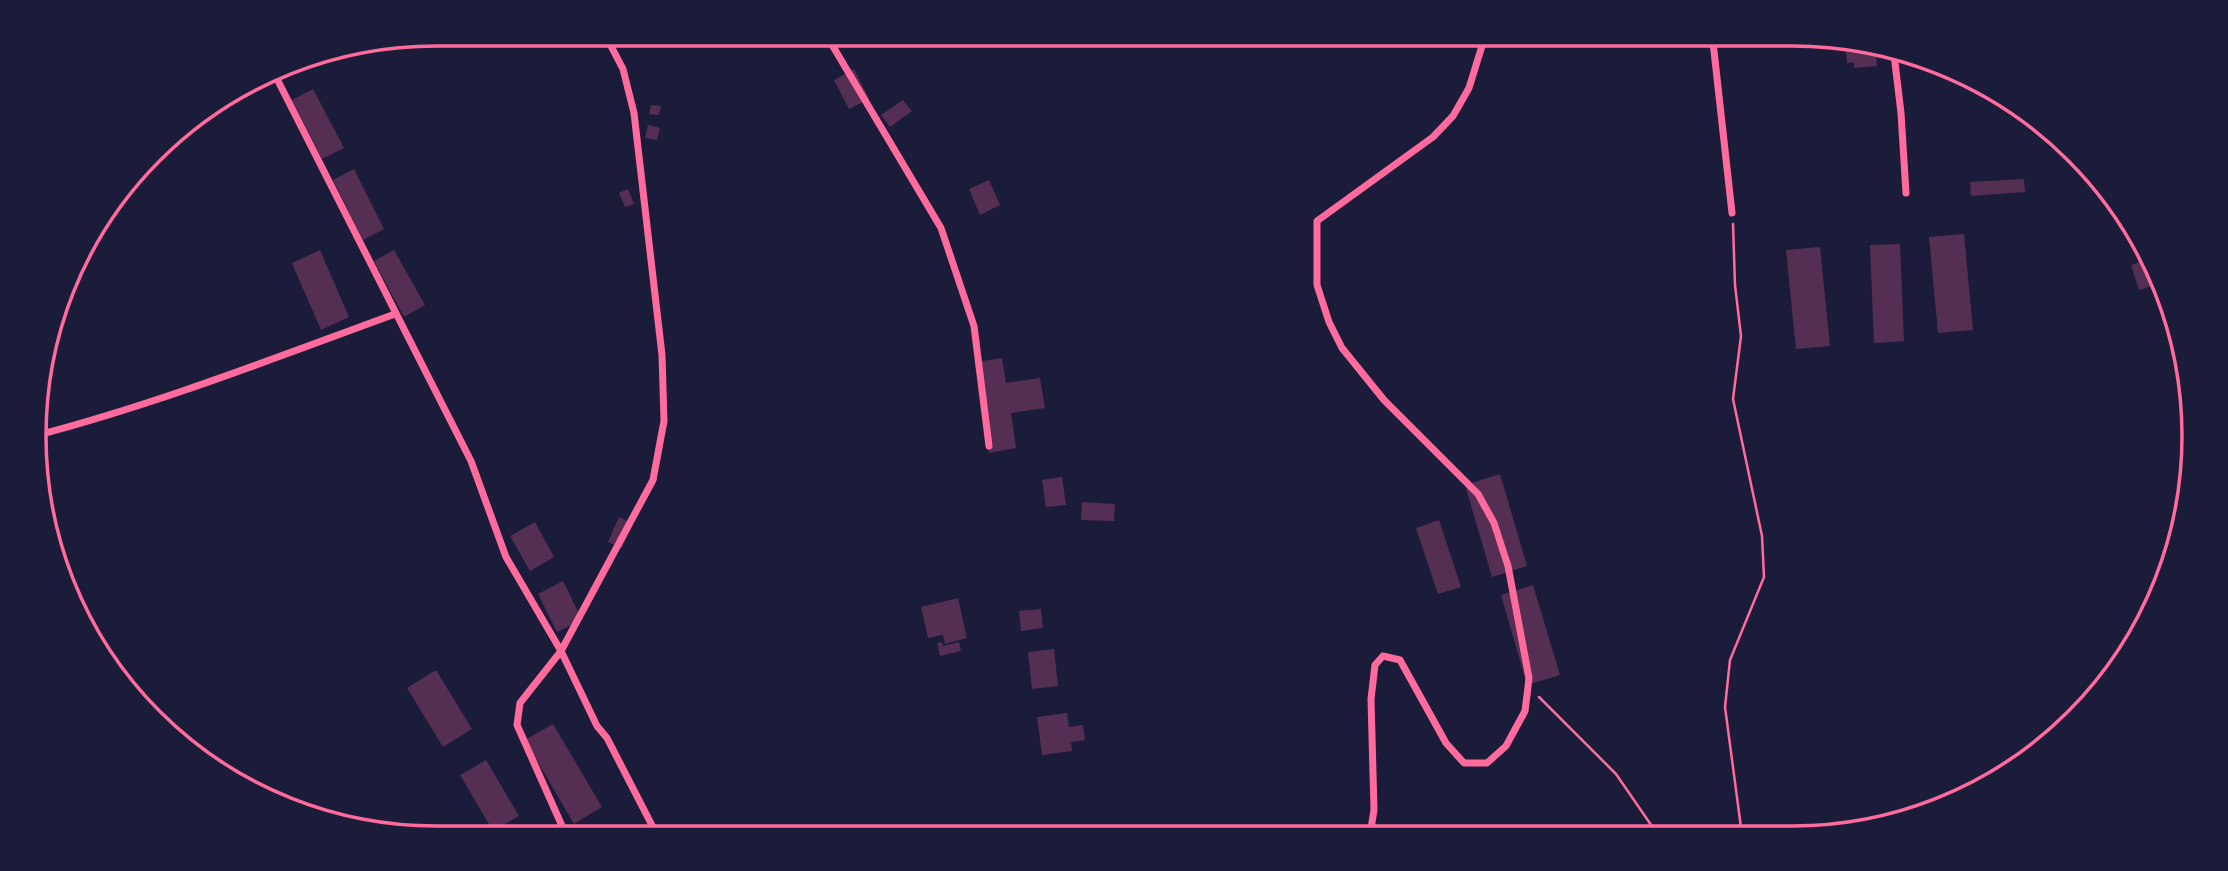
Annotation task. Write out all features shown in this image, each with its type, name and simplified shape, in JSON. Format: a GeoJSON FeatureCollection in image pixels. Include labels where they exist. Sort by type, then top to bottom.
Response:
{"type":"FeatureCollection","features":[{"type":"Feature","properties":{"kind":"street"},"geometry":{"type":"LineString","coordinates":[[562,826],[517,725],[520,703],[561,651],[653,480],[664,421],[662,355],[634,113],[623,69],[611,46]]}},
{"type":"Feature","properties":{"kind":"street"},"geometry":{"type":"LineString","coordinates":[[833,46],[941,228],[974,326],[989,446]]}},
{"type":"Feature","properties":{"kind":"street"},"geometry":{"type":"LineString","coordinates":[[1371,826],[1374,810],[1371,699],[1375,665],[1383,656],[1400,660],[1446,743],[1464,763],[1487,762],[1506,746],[1525,711],[1530,678],[1508,566],[1494,523],[1478,494],[1384,400],[1342,348],[1329,322],[1317,285],[1317,221],[1433,137],[1452,116],[1469,88],[1482,46]]}},
{"type":"Feature","properties":{"kind":"street"},"geometry":{"type":"LineString","coordinates":[[1713,46],[1732,213]]}},
{"type":"Feature","properties":{"kind":"street"},"geometry":{"type":"LineString","coordinates":[[1895,59],[1906,193]]}},
{"type":"Feature","properties":{"kind":"street"},"geometry":{"type":"LineString","coordinates":[[277,79],[471,461],[506,557],[561,651],[597,726],[607,738],[653,826]]}},
{"type":"Feature","properties":{"kind":"street"},"geometry":{"type":"LineString","coordinates":[[46,433],[110,416],[185,391],[395,314]]}},
{"type":"Feature","properties":{"kind":"path"},"geometry":{"type":"LineString","coordinates":[[1732,213],[1735,285],[1741,335],[1732,399],[1762,537],[1764,578],[1730,660],[1725,707],[1741,826]]}},
{"type":"Feature","properties":{"kind":"path"},"geometry":{"type":"LineString","coordinates":[[1528,687],[1616,774],[1652,826]]}},
{"type":"Feature","properties":{"kind":"building"},"geometry":{"type":"Polygon","coordinates":[[[1845,49],[1876,55],[1877,66],[1854,68],[1854,62],[1847,63],[1845,49]]]}},
{"type":"Feature","properties":{"kind":"building"},"geometry":{"type":"Polygon","coordinates":[[[854,69],[869,99],[849,109],[834,80],[854,69]]]}},
{"type":"Feature","properties":{"kind":"building"},"geometry":{"type":"Polygon","coordinates":[[[313,89],[344,148],[322,159],[292,100],[313,89]]]}},
{"type":"Feature","properties":{"kind":"building"},"geometry":{"type":"Polygon","coordinates":[[[903,100],[912,111],[890,127],[881,115],[903,100]]]}},
{"type":"Feature","properties":{"kind":"building"},"geometry":{"type":"Polygon","coordinates":[[[651,105],[661,106],[659,115],[649,114],[651,105]]]}},
{"type":"Feature","properties":{"kind":"building"},"geometry":{"type":"Polygon","coordinates":[[[648,125],[660,128],[657,140],[645,138],[648,125]]]}},
{"type":"Feature","properties":{"kind":"building"},"geometry":{"type":"Polygon","coordinates":[[[354,169],[384,229],[363,240],[333,180],[354,169]]]}},
{"type":"Feature","properties":{"kind":"building"},"geometry":{"type":"Polygon","coordinates":[[[2024,179],[2025,192],[1971,196],[1970,182],[2024,179]]]}},
{"type":"Feature","properties":{"kind":"building"},"geometry":{"type":"Polygon","coordinates":[[[989,180],[1000,205],[980,215],[969,189],[989,180]]]}},
{"type":"Feature","properties":{"kind":"building"},"geometry":{"type":"Polygon","coordinates":[[[628,189],[634,204],[625,207],[619,193],[628,189]]]}},
{"type":"Feature","properties":{"kind":"building"},"geometry":{"type":"Polygon","coordinates":[[[1964,234],[1973,330],[1938,333],[1929,237],[1964,234]]]}},
{"type":"Feature","properties":{"kind":"building"},"geometry":{"type":"Polygon","coordinates":[[[1900,244],[1904,341],[1874,343],[1870,245],[1900,244]]]}},
{"type":"Feature","properties":{"kind":"building"},"geometry":{"type":"Polygon","coordinates":[[[1820,247],[1830,346],[1796,349],[1786,250],[1820,247]]]}},
{"type":"Feature","properties":{"kind":"building"},"geometry":{"type":"Polygon","coordinates":[[[320,250],[349,317],[321,330],[292,263],[320,250]]]}},
{"type":"Feature","properties":{"kind":"building"},"geometry":{"type":"Polygon","coordinates":[[[394,250],[425,305],[404,317],[374,261],[394,250]]]}},
{"type":"Feature","properties":{"kind":"building"},"geometry":{"type":"Polygon","coordinates":[[[2141,262],[2153,286],[2139,290],[2131,265],[2141,262]]]}},
{"type":"Feature","properties":{"kind":"building"},"geometry":{"type":"Polygon","coordinates":[[[1002,358],[1006,383],[1040,378],[1045,408],[1011,413],[1016,448],[989,453],[975,362],[1002,358]]]}},
{"type":"Feature","properties":{"kind":"building"},"geometry":{"type":"Polygon","coordinates":[[[1500,474],[1527,566],[1492,577],[1465,485],[1500,474]]]}},
{"type":"Feature","properties":{"kind":"building"},"geometry":{"type":"Polygon","coordinates":[[[1062,477],[1066,505],[1046,507],[1042,480],[1062,477]]]}},
{"type":"Feature","properties":{"kind":"building"},"geometry":{"type":"Polygon","coordinates":[[[1082,502],[1115,504],[1114,521],[1081,520],[1082,502]]]}},
{"type":"Feature","properties":{"kind":"building"},"geometry":{"type":"Polygon","coordinates":[[[619,517],[633,524],[622,548],[608,542],[619,517]]]}},
{"type":"Feature","properties":{"kind":"building"},"geometry":{"type":"Polygon","coordinates":[[[1439,520],[1461,587],[1438,594],[1416,528],[1439,520]]]}},
{"type":"Feature","properties":{"kind":"building"},"geometry":{"type":"Polygon","coordinates":[[[535,522],[554,557],[530,571],[510,536],[535,522]]]}},
{"type":"Feature","properties":{"kind":"building"},"geometry":{"type":"Polygon","coordinates":[[[563,581],[582,620],[557,632],[538,594],[563,581]]]}},
{"type":"Feature","properties":{"kind":"building"},"geometry":{"type":"Polygon","coordinates":[[[1533,585],[1560,675],[1527,685],[1501,595],[1533,585]]]}},
{"type":"Feature","properties":{"kind":"building"},"geometry":{"type":"Polygon","coordinates":[[[958,598],[967,638],[945,644],[943,635],[928,638],[921,607],[958,598]]]}},
{"type":"Feature","properties":{"kind":"building"},"geometry":{"type":"Polygon","coordinates":[[[1041,609],[1043,628],[1021,631],[1019,611],[1041,609]]]}},
{"type":"Feature","properties":{"kind":"building"},"geometry":{"type":"Polygon","coordinates":[[[942,642],[943,646],[959,642],[961,651],[940,656],[937,643],[942,642]]]}},
{"type":"Feature","properties":{"kind":"building"},"geometry":{"type":"Polygon","coordinates":[[[1054,649],[1058,686],[1032,689],[1028,652],[1054,649]]]}},
{"type":"Feature","properties":{"kind":"building"},"geometry":{"type":"Polygon","coordinates":[[[436,670],[472,729],[443,747],[407,688],[436,670]]]}},
{"type":"Feature","properties":{"kind":"building"},"geometry":{"type":"Polygon","coordinates":[[[1067,713],[1069,727],[1083,725],[1085,740],[1071,742],[1072,751],[1042,755],[1037,717],[1067,713]]]}},
{"type":"Feature","properties":{"kind":"building"},"geometry":{"type":"Polygon","coordinates":[[[553,724],[602,807],[574,824],[525,740],[553,724]]]}},
{"type":"Feature","properties":{"kind":"building"},"geometry":{"type":"Polygon","coordinates":[[[486,760],[519,816],[502,826],[490,826],[460,775],[486,760]]]}}]}
